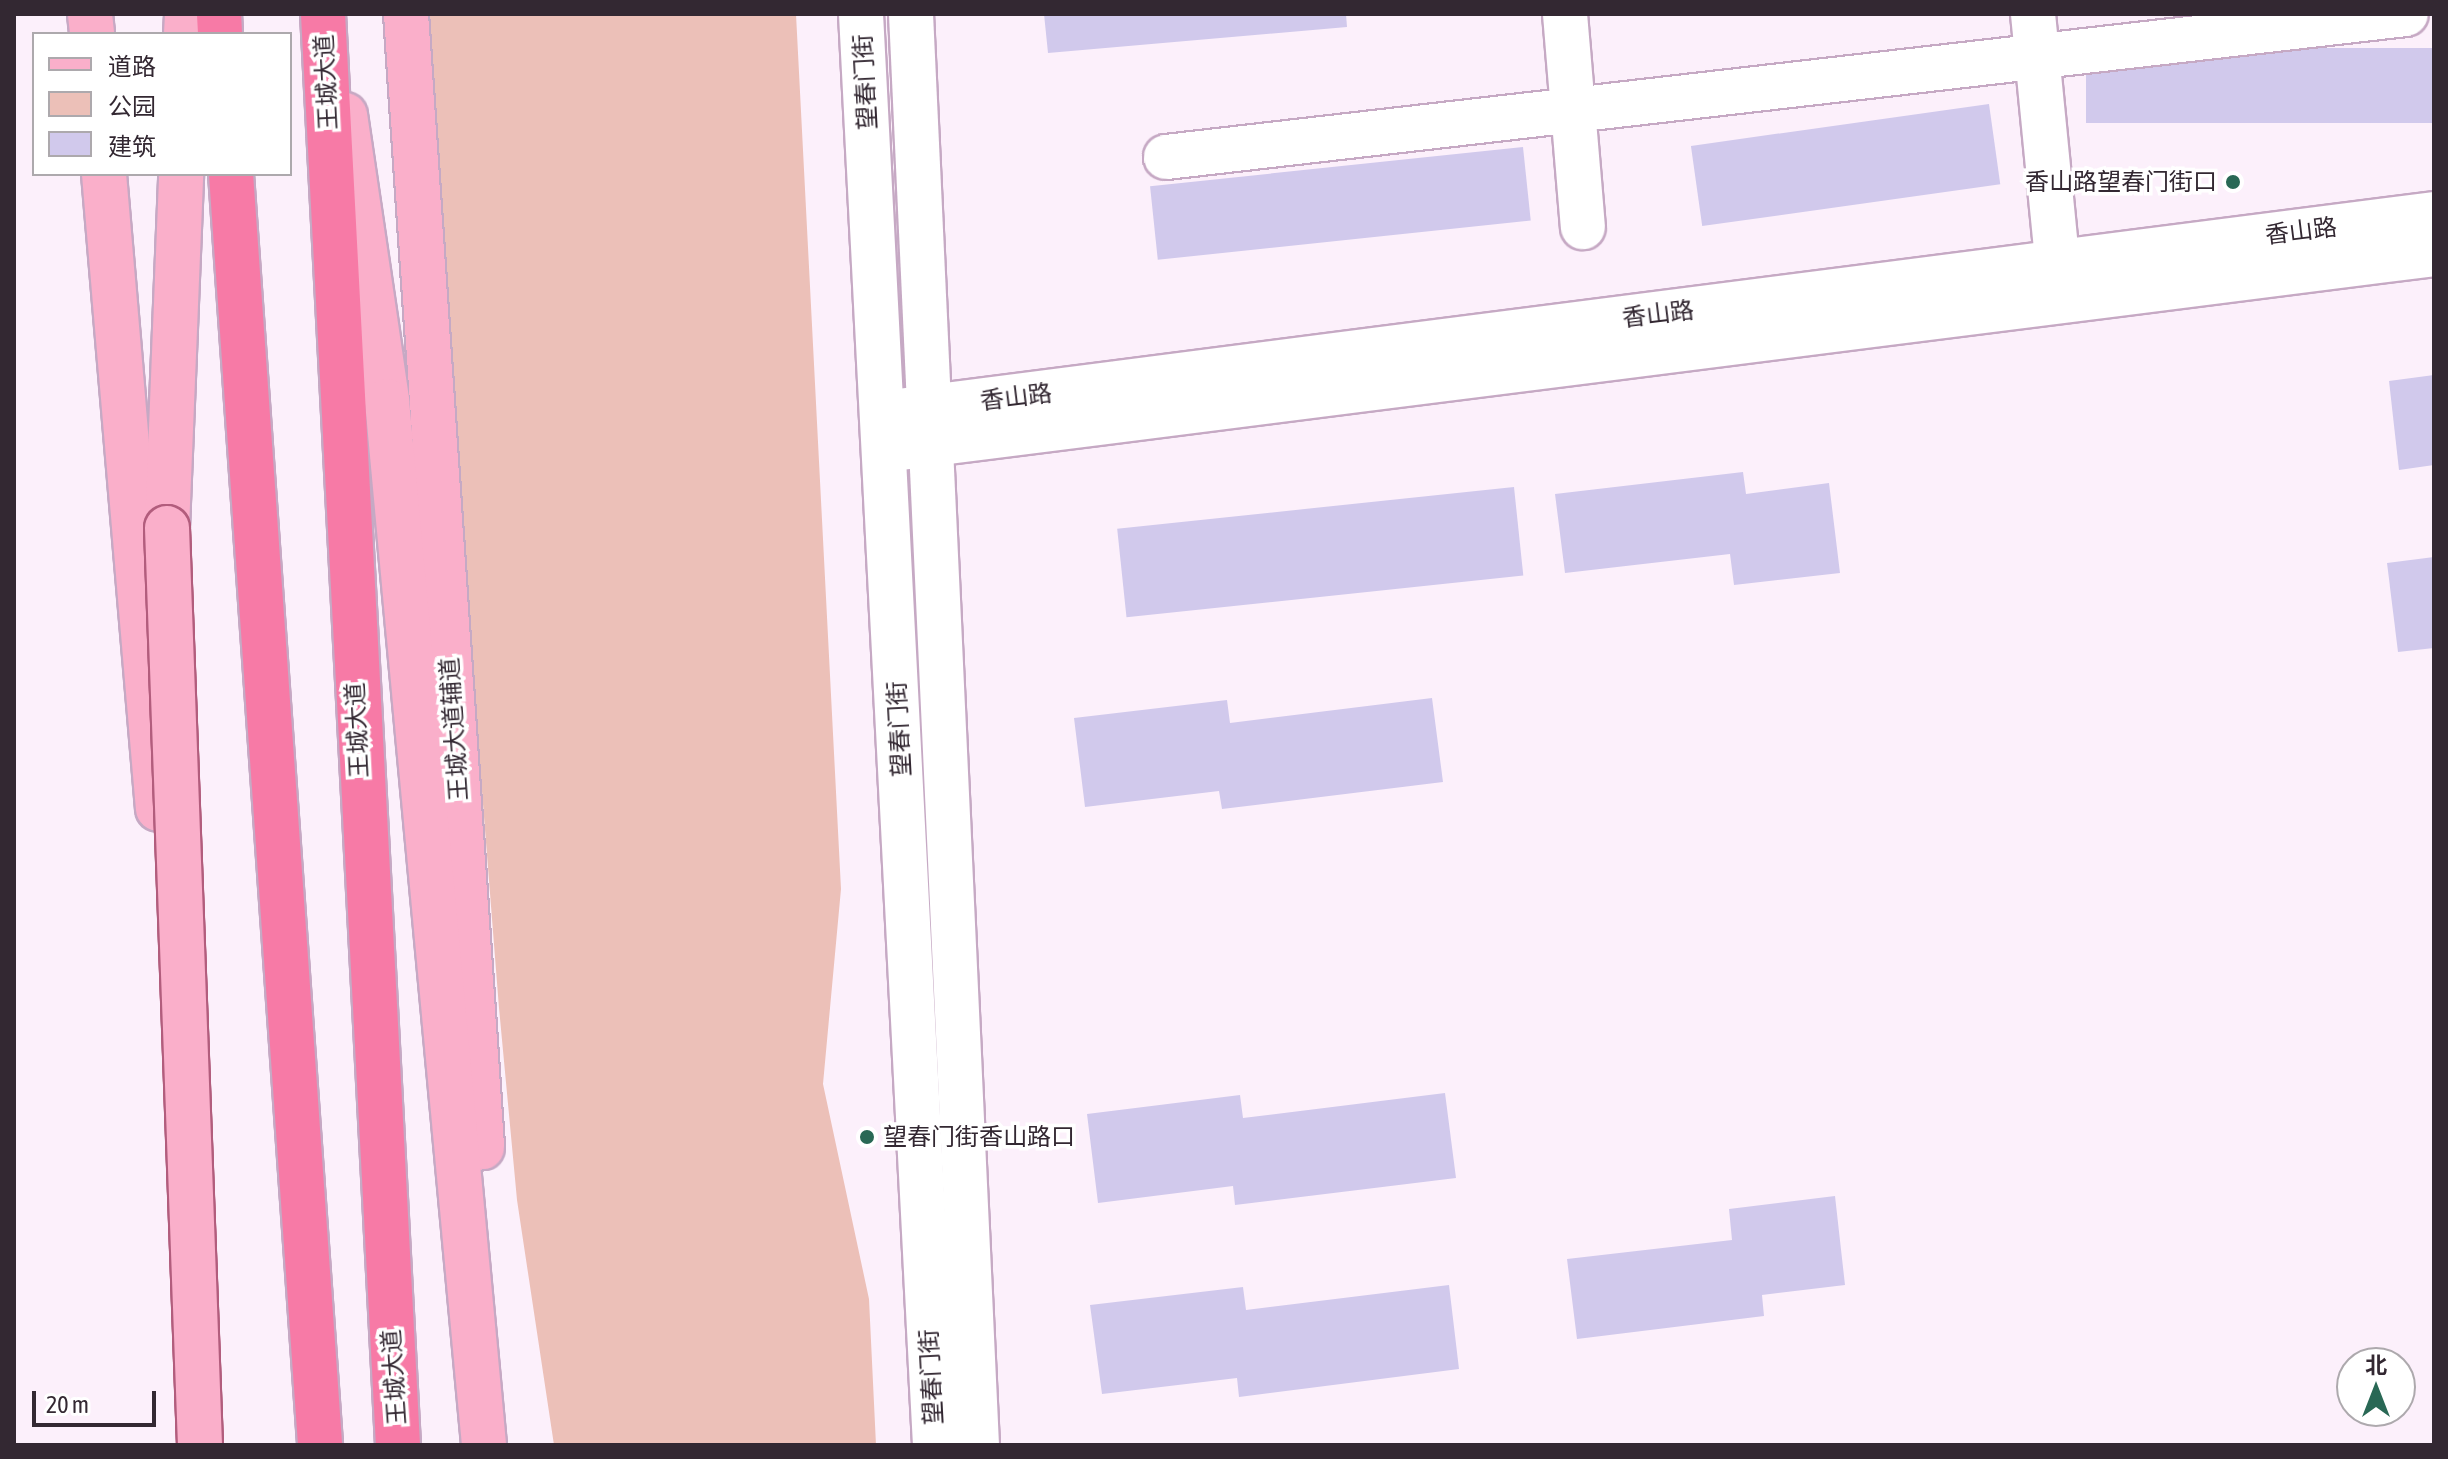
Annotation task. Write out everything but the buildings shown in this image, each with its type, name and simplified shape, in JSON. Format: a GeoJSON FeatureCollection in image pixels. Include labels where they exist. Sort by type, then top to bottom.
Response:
{"type":"FeatureCollection","features":[{"type":"Feature","properties":{"kind":"highway","name":"王城大道"},"geometry":{"type":"LineString","coordinates":[[323,14],[395,1401],[400,1445]]}},
{"type":"Feature","properties":{"kind":"highway"},"geometry":{"type":"LineString","coordinates":[[231,176],[320,1445]]}},
{"type":"Feature","properties":{"kind":"main road"},"geometry":{"type":"LineString","coordinates":[[330,14],[387,401],[497,1439]]}},
{"type":"Feature","properties":{"kind":"main road","name":"王城大道辅道"},"geometry":{"type":"LineString","coordinates":[[406,14],[497,1439]]}},
{"type":"Feature","properties":{"kind":"main road"},"geometry":{"type":"LineString","coordinates":[[104,176],[212,1445]]}},
{"type":"Feature","properties":{"kind":"main road"},"geometry":{"type":"LineString","coordinates":[[181,176],[167,528],[200,1445]]}},
{"type":"Feature","properties":{"kind":"street","name":"望春门街"},"geometry":{"type":"LineString","coordinates":[[861,14],[935,1445]]}},
{"type":"Feature","properties":{"kind":"street","name":"望春门街"},"geometry":{"type":"LineString","coordinates":[[911,14],[934,427],[977,1445]]}},
{"type":"Feature","properties":{"kind":"street"},"geometry":{"type":"LineString","coordinates":[[1565,14],[1583,227]]}},
{"type":"Feature","properties":{"kind":"street"},"geometry":{"type":"LineString","coordinates":[[2033,14],[2061,305]]}},
{"type":"Feature","properties":{"kind":"street"},"geometry":{"type":"LineString","coordinates":[[1166,157],[2406,14]]}},
{"type":"Feature","properties":{"kind":"street","name":"香山路"},"geometry":{"type":"LineString","coordinates":[[934,427],[2057,262],[2434,214]]}},
{"type":"Feature","properties":{"kind":"street","name":"香山路"},"geometry":{"type":"LineString","coordinates":[[884,432],[2061,305],[2434,254]]}},
{"type":"Feature","properties":{"kind":"green space"},"geometry":{"type":"Polygon","coordinates":[[[421,14],[796,14],[841,889],[823,1084],[869,1299],[876,1445],[554,1445],[517,1200],[499,1008],[421,14]]]}},
{"type":"Feature","properties":{"kind":"place","name":"香山路望春门街口"},"geometry":{"type":"Point","coordinates":[2233,182]}},
{"type":"Feature","properties":{"kind":"place","name":"望春门街香山路口"},"geometry":{"type":"Point","coordinates":[867,1137]}}]}
